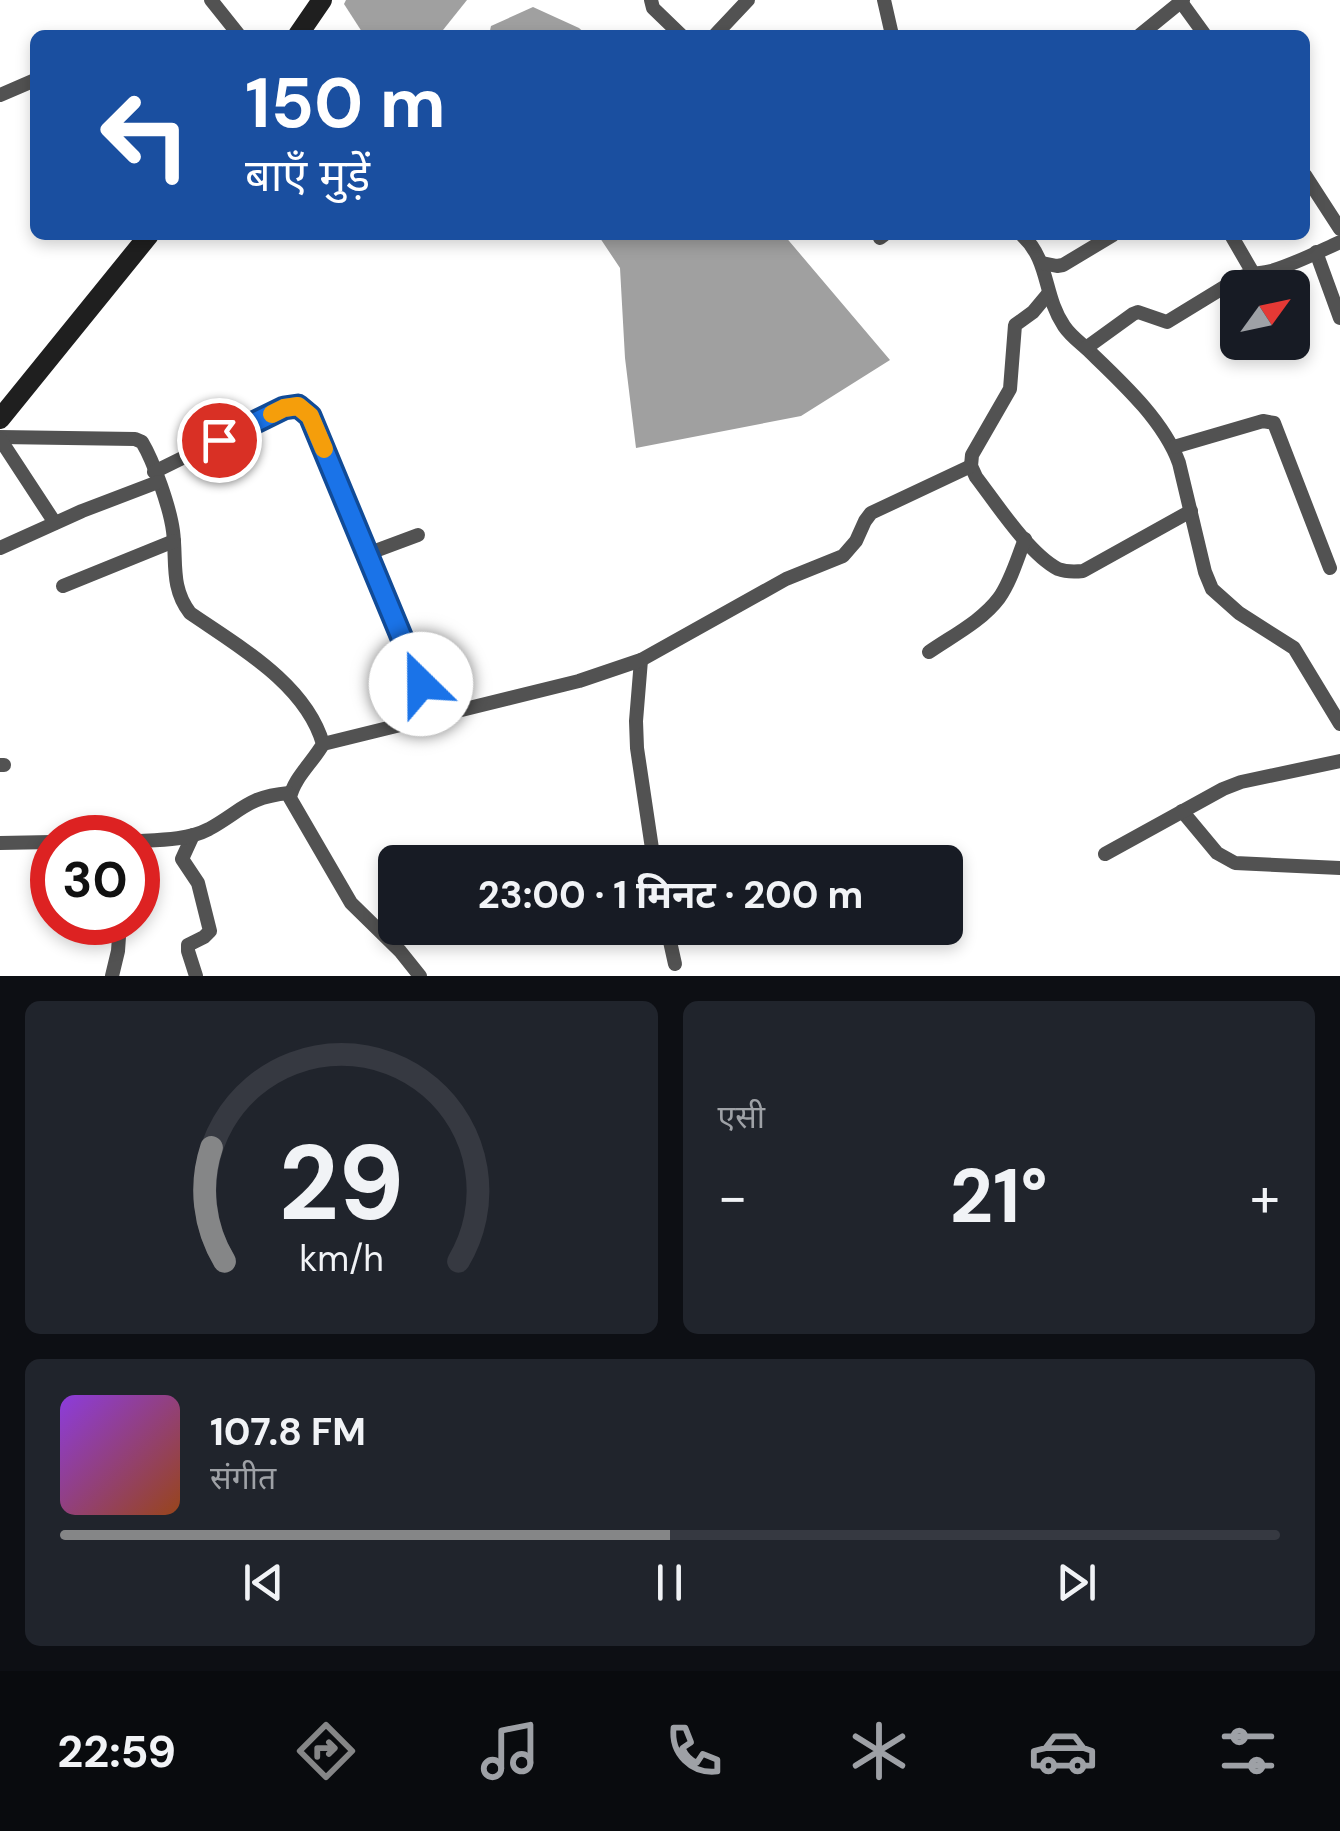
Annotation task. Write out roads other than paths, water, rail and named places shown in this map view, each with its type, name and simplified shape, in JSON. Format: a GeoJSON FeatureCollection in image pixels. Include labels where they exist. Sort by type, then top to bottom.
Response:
{"type":"FeatureCollection","features":[{"type":"Feature","properties":{"kind":"main road"},"geometry":{"type":"LineString","coordinates":[[301,30],[322,0]]}},
{"type":"Feature","properties":{"kind":"main road"},"geometry":{"type":"LineString","coordinates":[[0,424],[145,240]]}},
{"type":"Feature","properties":{"kind":"street"},"geometry":{"type":"LineString","coordinates":[[212,0],[235,30]]}},
{"type":"Feature","properties":{"kind":"street"},"geometry":{"type":"LineString","coordinates":[[651,0],[652,8],[674,30]]}},
{"type":"Feature","properties":{"kind":"street"},"geometry":{"type":"LineString","coordinates":[[720,30],[748,0]]}},
{"type":"Feature","properties":{"kind":"street"},"geometry":{"type":"LineString","coordinates":[[884,0],[891,30]]}},
{"type":"Feature","properties":{"kind":"street"},"geometry":{"type":"LineString","coordinates":[[1146,30],[1176,3],[1200,30]]}},
{"type":"Feature","properties":{"kind":"street"},"geometry":{"type":"LineString","coordinates":[[0,95],[30,82]]}},
{"type":"Feature","properties":{"kind":"street"},"geometry":{"type":"LineString","coordinates":[[1310,183],[1340,229]]}},
{"type":"Feature","properties":{"kind":"street"},"geometry":{"type":"LineString","coordinates":[[1026,240],[1042,263],[1051,306],[1060,321],[1149,413],[1174,448],[1212,589],[1224,602],[1294,648],[1340,724]]}},
{"type":"Feature","properties":{"kind":"street"},"geometry":{"type":"LineString","coordinates":[[1042,263],[1063,265],[1105,240]]}},
{"type":"Feature","properties":{"kind":"street"},"geometry":{"type":"LineString","coordinates":[[1234,240],[1251,270]]}},
{"type":"Feature","properties":{"kind":"street"},"geometry":{"type":"LineString","coordinates":[[1271,270],[1340,242]]}},
{"type":"Feature","properties":{"kind":"street"},"geometry":{"type":"LineString","coordinates":[[1316,252],[1340,318]]}},
{"type":"Feature","properties":{"kind":"street"},"geometry":{"type":"LineString","coordinates":[[1086,348],[1132,314],[1138,312],[1166,322],[1220,291]]}},
{"type":"Feature","properties":{"kind":"street"},"geometry":{"type":"LineString","coordinates":[[1048,294],[1015,325],[1010,389],[972,454],[971,466],[976,477],[1025,539],[1058,569],[1071,572],[1082,571],[1191,511]]}},
{"type":"Feature","properties":{"kind":"street"},"geometry":{"type":"LineString","coordinates":[[0,548],[156,477],[284,408],[298,406],[310,416],[435,716]]}},
{"type":"Feature","properties":{"kind":"street"},"geometry":{"type":"LineString","coordinates":[[1174,448],[1262,421],[1274,423],[1330,568]]}},
{"type":"Feature","properties":{"kind":"street"},"geometry":{"type":"LineString","coordinates":[[0,424],[142,442],[170,517],[174,576],[182,602],[190,613],[264,665],[314,720],[322,744],[289,793],[250,801],[208,830],[160,840]]}},
{"type":"Feature","properties":{"kind":"street"},"geometry":{"type":"LineString","coordinates":[[0,424],[55,524]]}},
{"type":"Feature","properties":{"kind":"street"},"geometry":{"type":"LineString","coordinates":[[322,744],[579,681],[640,660],[786,579],[842,556],[856,542],[871,513],[971,466]]}},
{"type":"Feature","properties":{"kind":"street"},"geometry":{"type":"LineString","coordinates":[[368,554],[418,534]]}},
{"type":"Feature","properties":{"kind":"street"},"geometry":{"type":"LineString","coordinates":[[930,652],[998,600],[1025,539]]}},
{"type":"Feature","properties":{"kind":"street"},"geometry":{"type":"LineString","coordinates":[[62,586],[174,541]]}},
{"type":"Feature","properties":{"kind":"street"},"geometry":{"type":"LineString","coordinates":[[640,660],[637,748],[651,845]]}},
{"type":"Feature","properties":{"kind":"street"},"geometry":{"type":"LineString","coordinates":[[1104,854],[1241,782],[1340,761]]}},
{"type":"Feature","properties":{"kind":"street"},"geometry":{"type":"LineString","coordinates":[[289,793],[341,889],[420,976]]}},
{"type":"Feature","properties":{"kind":"street"},"geometry":{"type":"LineString","coordinates":[[1182,812],[1217,854],[1235,863],[1340,868]]}},
{"type":"Feature","properties":{"kind":"street"},"geometry":{"type":"LineString","coordinates":[[193,835],[182,859],[198,882],[210,931],[188,945],[196,976]]}},
{"type":"Feature","properties":{"kind":"street"},"geometry":{"type":"LineString","coordinates":[[0,842],[30,842]]}},
{"type":"Feature","properties":{"kind":"street"},"geometry":{"type":"LineString","coordinates":[[112,976],[118,945]]}},
{"type":"Feature","properties":{"kind":"street"},"geometry":{"type":"LineString","coordinates":[[671,945],[675,964]]}}]}
